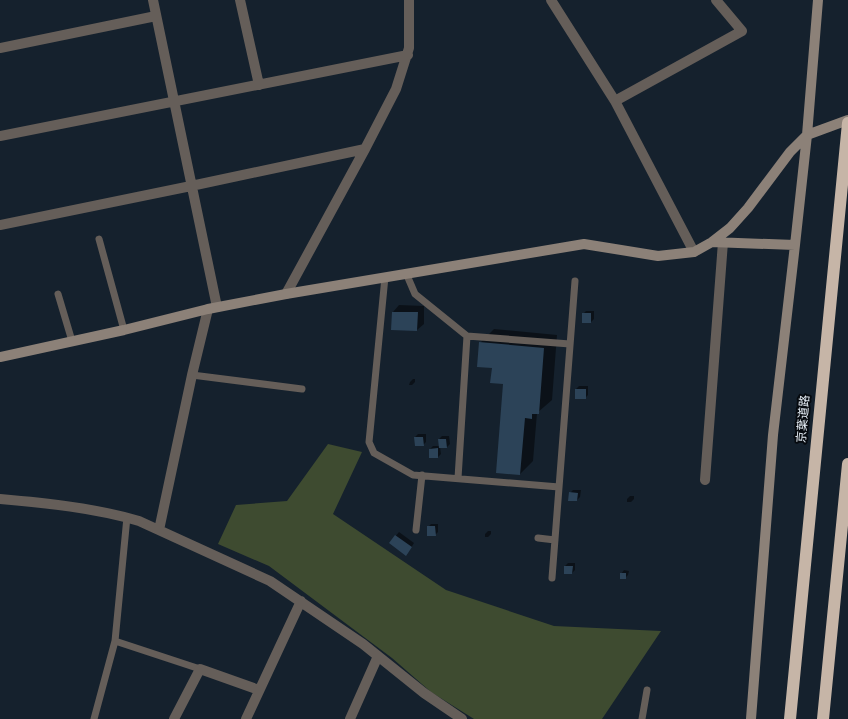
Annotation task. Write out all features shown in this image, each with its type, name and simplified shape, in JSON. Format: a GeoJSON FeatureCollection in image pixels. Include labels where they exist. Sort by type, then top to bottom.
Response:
{"type":"FeatureCollection","features":[{"type":"Feature","properties":{"kind":"highway","name":"京葉道路"},"geometry":{"type":"LineString","coordinates":[[790,719],[848,122]]}},
{"type":"Feature","properties":{"kind":"highway"},"geometry":{"type":"LineString","coordinates":[[823,719],[848,464]]}},
{"type":"Feature","properties":{"kind":"street"},"geometry":{"type":"LineString","coordinates":[[153,0],[192,186],[212,308],[192,375],[158,530]]}},
{"type":"Feature","properties":{"kind":"street"},"geometry":{"type":"LineString","coordinates":[[240,0],[259,85]]}},
{"type":"Feature","properties":{"kind":"street"},"geometry":{"type":"LineString","coordinates":[[286,294],[396,89],[408,55],[409,0]]}},
{"type":"Feature","properties":{"kind":"street"},"geometry":{"type":"LineString","coordinates":[[551,0],[615,101],[694,252]]}},
{"type":"Feature","properties":{"kind":"street"},"geometry":{"type":"LineString","coordinates":[[615,101],[742,31],[716,0]]}},
{"type":"Feature","properties":{"kind":"street"},"geometry":{"type":"LineString","coordinates":[[751,719],[773,436],[795,245],[818,0]]}},
{"type":"Feature","properties":{"kind":"street"},"geometry":{"type":"LineString","coordinates":[[0,48],[156,16]]}},
{"type":"Feature","properties":{"kind":"street"},"geometry":{"type":"LineString","coordinates":[[0,136],[408,55]]}},
{"type":"Feature","properties":{"kind":"street"},"geometry":{"type":"LineString","coordinates":[[0,357],[124,330],[212,308],[406,273],[584,244],[658,256],[694,252],[712,242],[730,228],[748,208],[790,152],[806,135],[848,122]]}},
{"type":"Feature","properties":{"kind":"street"},"geometry":{"type":"LineString","coordinates":[[0,225],[365,149]]}},
{"type":"Feature","properties":{"kind":"street"},"geometry":{"type":"LineString","coordinates":[[712,242],[795,245]]}},
{"type":"Feature","properties":{"kind":"street"},"geometry":{"type":"LineString","coordinates":[[705,480],[723,242]]}},
{"type":"Feature","properties":{"kind":"street"},"geometry":{"type":"LineString","coordinates":[[0,499],[52,504],[139,521],[270,581],[363,644],[424,693],[462,719]]}},
{"type":"Feature","properties":{"kind":"street"},"geometry":{"type":"LineString","coordinates":[[246,719],[301,601]]}},
{"type":"Feature","properties":{"kind":"street"},"geometry":{"type":"LineString","coordinates":[[350,719],[378,656]]}},
{"type":"Feature","properties":{"kind":"street"},"geometry":{"type":"LineString","coordinates":[[174,719],[200,669],[259,690]]}},
{"type":"Feature","properties":{"kind":"lane"},"geometry":{"type":"LineString","coordinates":[[99,239],[124,330]]}},
{"type":"Feature","properties":{"kind":"lane"},"geometry":{"type":"LineString","coordinates":[[406,273],[415,294],[467,336],[570,344]]}},
{"type":"Feature","properties":{"kind":"lane"},"geometry":{"type":"LineString","coordinates":[[385,277],[369,442],[374,453],[413,475],[559,487]]}},
{"type":"Feature","properties":{"kind":"lane"},"geometry":{"type":"LineString","coordinates":[[552,578],[575,281]]}},
{"type":"Feature","properties":{"kind":"lane"},"geometry":{"type":"LineString","coordinates":[[58,294],[72,341]]}},
{"type":"Feature","properties":{"kind":"lane"},"geometry":{"type":"LineString","coordinates":[[458,478],[467,336]]}},
{"type":"Feature","properties":{"kind":"lane"},"geometry":{"type":"LineString","coordinates":[[192,375],[302,389]]}},
{"type":"Feature","properties":{"kind":"lane"},"geometry":{"type":"LineString","coordinates":[[416,530],[422,476]]}},
{"type":"Feature","properties":{"kind":"lane"},"geometry":{"type":"LineString","coordinates":[[94,719],[115,641],[127,518]]}},
{"type":"Feature","properties":{"kind":"lane"},"geometry":{"type":"LineString","coordinates":[[538,538],[555,540]]}},
{"type":"Feature","properties":{"kind":"lane"},"geometry":{"type":"LineString","coordinates":[[115,641],[200,669]]}},
{"type":"Feature","properties":{"kind":"lane"},"geometry":{"type":"LineString","coordinates":[[642,719],[647,690]]}},
{"type":"Feature","properties":{"kind":"green space"},"geometry":{"type":"Polygon","coordinates":[[[328,444],[362,452],[333,514],[446,590],[554,626],[661,631],[602,719],[474,719],[431,692],[392,658],[269,566],[218,544],[236,505],[287,501],[328,444]]]}},
{"type":"Feature","properties":{"kind":"building"},"geometry":{"type":"Polygon","coordinates":[[[392,312],[418,312],[417,331],[391,330],[392,312]]]}},
{"type":"Feature","properties":{"kind":"building"},"geometry":{"type":"Polygon","coordinates":[[[582,313],[591,313],[591,323],[582,323],[582,313]]]}},
{"type":"Feature","properties":{"kind":"building"},"geometry":{"type":"Polygon","coordinates":[[[479,342],[544,348],[539,414],[532,414],[532,419],[525,418],[520,475],[496,473],[503,384],[490,383],[492,368],[477,367],[479,342]]]}},
{"type":"Feature","properties":{"kind":"building"},"geometry":{"type":"Polygon","coordinates":[[[575,389],[586,389],[586,399],[575,399],[575,389]]]}},
{"type":"Feature","properties":{"kind":"building"},"geometry":{"type":"Polygon","coordinates":[[[414,437],[423,437],[424,446],[415,446],[414,437]]]}},
{"type":"Feature","properties":{"kind":"building"},"geometry":{"type":"Polygon","coordinates":[[[438,439],[446,439],[447,448],[439,448],[438,439]]]}},
{"type":"Feature","properties":{"kind":"building"},"geometry":{"type":"Polygon","coordinates":[[[438,448],[438,458],[429,458],[429,449],[438,448]]]}},
{"type":"Feature","properties":{"kind":"building"},"geometry":{"type":"Polygon","coordinates":[[[569,492],[578,493],[577,501],[568,501],[569,492]]]}},
{"type":"Feature","properties":{"kind":"building"},"geometry":{"type":"Polygon","coordinates":[[[427,526],[435,526],[436,536],[427,536],[427,526]]]}},
{"type":"Feature","properties":{"kind":"building"},"geometry":{"type":"Polygon","coordinates":[[[395,535],[412,547],[406,556],[389,543],[395,535]]]}},
{"type":"Feature","properties":{"kind":"building"},"geometry":{"type":"Polygon","coordinates":[[[564,566],[573,566],[572,574],[564,574],[564,566]]]}},
{"type":"Feature","properties":{"kind":"building"},"geometry":{"type":"Polygon","coordinates":[[[620,573],[626,573],[626,579],[620,579],[620,573]]]}}]}
